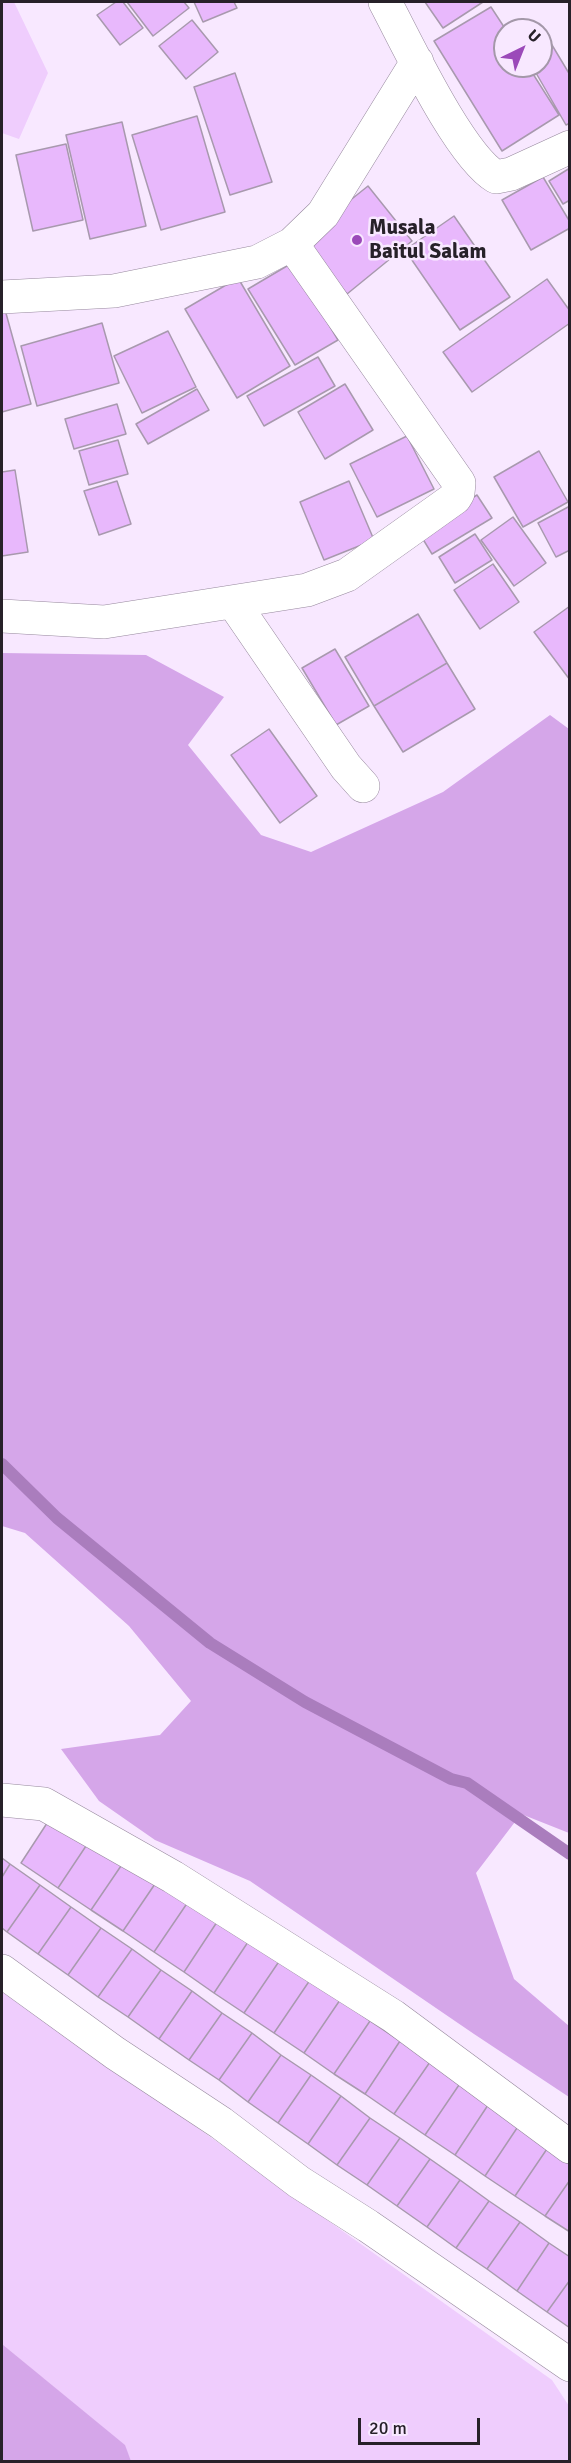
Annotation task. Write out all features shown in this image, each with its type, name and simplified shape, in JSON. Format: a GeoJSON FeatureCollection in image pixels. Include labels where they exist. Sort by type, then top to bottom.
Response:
{"type":"FeatureCollection","features":[{"type":"Feature","properties":{"kind":"street"},"geometry":{"type":"LineString","coordinates":[[385,2],[459,134],[484,170],[496,177],[510,174],[570,147]]}},
{"type":"Feature","properties":{"kind":"street"},"geometry":{"type":"LineString","coordinates":[[2,297],[114,291],[257,262],[292,244],[323,214],[417,62]]}},
{"type":"Feature","properties":{"kind":"street"},"geometry":{"type":"LineString","coordinates":[[2,616],[104,622],[307,590],[347,575],[459,493],[459,483],[292,244]]}},
{"type":"Feature","properties":{"kind":"street"},"geometry":{"type":"LineString","coordinates":[[233,602],[346,767],[363,786]]}},
{"type":"Feature","properties":{"kind":"street"},"geometry":{"type":"LineString","coordinates":[[2,1800],[44,1804],[173,1878],[393,2016],[570,2147]]}},
{"type":"Feature","properties":{"kind":"street"},"geometry":{"type":"LineString","coordinates":[[2,1971],[115,2053],[221,2123],[299,2182],[368,2226],[570,2365]]}},
{"type":"Feature","properties":{"kind":"shaded area"},"geometry":{"type":"Polygon","coordinates":[[[2,2],[14,2],[48,73],[19,139],[2,133],[2,2]]]}},
{"type":"Feature","properties":{"kind":"shaded area"},"geometry":{"type":"Polygon","coordinates":[[[2,653],[146,655],[224,697],[188,745],[261,835],[311,852],[443,792],[550,715],[569,729],[569,1833],[521,1814],[476,1873],[514,1979],[569,2026],[569,2097],[250,1881],[155,1840],[99,1801],[61,1749],[160,1735],[191,1701],[129,1626],[25,1533],[2,1526],[2,653]]]}},
{"type":"Feature","properties":{"kind":"shaded area"},"geometry":{"type":"Polygon","coordinates":[[[2,1992],[15,1998],[552,2380],[569,2406],[569,2461],[131,2461],[124,2445],[2,2344],[2,1992]]]}},
{"type":"Feature","properties":{"kind":"shaded area"},"geometry":{"type":"Polygon","coordinates":[[[2,2344],[125,2445],[131,2461],[2,2461],[2,2344]]]}},
{"type":"Feature","properties":{"kind":"building"},"geometry":{"type":"Polygon","coordinates":[[[116,2],[123,2],[143,28],[120,45],[97,15],[116,2]]]}},
{"type":"Feature","properties":{"kind":"building"},"geometry":{"type":"Polygon","coordinates":[[[127,2],[184,2],[189,8],[153,36],[127,2]]]}},
{"type":"Feature","properties":{"kind":"building"},"geometry":{"type":"Polygon","coordinates":[[[194,2],[234,2],[237,8],[203,22],[194,2]]]}},
{"type":"Feature","properties":{"kind":"building"},"geometry":{"type":"Polygon","coordinates":[[[425,2],[483,2],[443,28],[425,2]]]}},
{"type":"Feature","properties":{"kind":"building"},"geometry":{"type":"Polygon","coordinates":[[[491,7],[498,18],[493,18],[493,78],[536,78],[559,115],[502,151],[434,41],[491,7]]]}},
{"type":"Feature","properties":{"kind":"building"},"geometry":{"type":"Polygon","coordinates":[[[192,20],[218,52],[186,79],[159,46],[192,20]]]}},
{"type":"Feature","properties":{"kind":"building"},"geometry":{"type":"Polygon","coordinates":[[[553,47],[570,75],[570,123],[566,125],[539,78],[553,78],[553,47]]]}},
{"type":"Feature","properties":{"kind":"building"},"geometry":{"type":"Polygon","coordinates":[[[235,73],[272,182],[230,195],[194,87],[235,73]]]}},
{"type":"Feature","properties":{"kind":"building"},"geometry":{"type":"Polygon","coordinates":[[[197,116],[225,212],[161,230],[132,135],[197,116]]]}},
{"type":"Feature","properties":{"kind":"building"},"geometry":{"type":"Polygon","coordinates":[[[122,122],[146,226],[90,239],[66,135],[122,122]]]}},
{"type":"Feature","properties":{"kind":"building"},"geometry":{"type":"Polygon","coordinates":[[[66,144],[83,220],[33,231],[16,155],[66,144]]]}},
{"type":"Feature","properties":{"kind":"building"},"geometry":{"type":"Polygon","coordinates":[[[570,168],[570,200],[563,204],[549,181],[570,168]]]}},
{"type":"Feature","properties":{"kind":"building"},"geometry":{"type":"Polygon","coordinates":[[[543,177],[570,222],[570,228],[531,250],[502,200],[543,177]]]}},
{"type":"Feature","properties":{"kind":"building","name":"Musala Baitul Salam"},"geometry":{"type":"Polygon","coordinates":[[[368,186],[412,241],[347,294],[302,239],[368,186]]]}},
{"type":"Feature","properties":{"kind":"building"},"geometry":{"type":"Polygon","coordinates":[[[454,216],[510,297],[460,330],[405,250],[454,216]]]}},
{"type":"Feature","properties":{"kind":"building"},"geometry":{"type":"Polygon","coordinates":[[[292,263],[338,340],[295,365],[248,289],[292,263]]]}},
{"type":"Feature","properties":{"kind":"building"},"geometry":{"type":"Polygon","coordinates":[[[238,278],[290,366],[237,398],[185,309],[238,278]]]}},
{"type":"Feature","properties":{"kind":"building"},"geometry":{"type":"Polygon","coordinates":[[[547,279],[570,311],[570,323],[472,392],[443,352],[547,279]]]}},
{"type":"Feature","properties":{"kind":"building"},"geometry":{"type":"Polygon","coordinates":[[[2,306],[4,306],[31,404],[2,412],[2,306]]]}},
{"type":"Feature","properties":{"kind":"building"},"geometry":{"type":"Polygon","coordinates":[[[102,323],[119,383],[37,406],[21,346],[102,323]]]}},
{"type":"Feature","properties":{"kind":"building"},"geometry":{"type":"Polygon","coordinates":[[[168,331],[196,387],[142,413],[114,356],[168,331]]]}},
{"type":"Feature","properties":{"kind":"building"},"geometry":{"type":"Polygon","coordinates":[[[318,357],[335,386],[264,426],[247,396],[318,357]]]}},
{"type":"Feature","properties":{"kind":"building"},"geometry":{"type":"Polygon","coordinates":[[[345,384],[373,430],[325,459],[298,412],[345,384]]]}},
{"type":"Feature","properties":{"kind":"building"},"geometry":{"type":"Polygon","coordinates":[[[197,389],[209,410],[148,444],[136,424],[197,389]]]}},
{"type":"Feature","properties":{"kind":"building"},"geometry":{"type":"Polygon","coordinates":[[[117,404],[126,434],[74,449],[65,419],[117,404]]]}},
{"type":"Feature","properties":{"kind":"building"},"geometry":{"type":"Polygon","coordinates":[[[407,436],[434,489],[377,517],[350,464],[407,436]]]}},
{"type":"Feature","properties":{"kind":"building"},"geometry":{"type":"Polygon","coordinates":[[[118,440],[128,474],[89,485],[79,451],[118,440]]]}},
{"type":"Feature","properties":{"kind":"building"},"geometry":{"type":"Polygon","coordinates":[[[539,451],[568,502],[523,527],[494,477],[539,451]]]}},
{"type":"Feature","properties":{"kind":"building"},"geometry":{"type":"Polygon","coordinates":[[[15,470],[28,552],[2,556],[2,472],[15,470]]]}},
{"type":"Feature","properties":{"kind":"building"},"geometry":{"type":"Polygon","coordinates":[[[117,481],[131,524],[99,535],[84,491],[117,481]]]}},
{"type":"Feature","properties":{"kind":"building"},"geometry":{"type":"Polygon","coordinates":[[[349,481],[374,540],[324,560],[300,502],[349,481]]]}},
{"type":"Feature","properties":{"kind":"building"},"geometry":{"type":"Polygon","coordinates":[[[477,495],[492,518],[432,554],[418,531],[477,495]]]}},
{"type":"Feature","properties":{"kind":"building"},"geometry":{"type":"Polygon","coordinates":[[[570,506],[570,550],[556,557],[538,523],[570,506]]]}},
{"type":"Feature","properties":{"kind":"building"},"geometry":{"type":"Polygon","coordinates":[[[513,517],[546,563],[514,586],[481,540],[513,517]]]}},
{"type":"Feature","properties":{"kind":"building"},"geometry":{"type":"Polygon","coordinates":[[[475,534],[492,560],[455,583],[439,557],[475,534]]]}},
{"type":"Feature","properties":{"kind":"building"},"geometry":{"type":"Polygon","coordinates":[[[493,564],[519,602],[480,629],[454,590],[493,564]]]}},
{"type":"Feature","properties":{"kind":"building"},"geometry":{"type":"Polygon","coordinates":[[[570,606],[570,680],[534,632],[570,606]]]}},
{"type":"Feature","properties":{"kind":"building"},"geometry":{"type":"Polygon","coordinates":[[[418,614],[447,663],[374,706],[345,657],[418,614]]]}},
{"type":"Feature","properties":{"kind":"building"},"geometry":{"type":"Polygon","coordinates":[[[335,649],[369,706],[336,725],[302,668],[335,649]]]}},
{"type":"Feature","properties":{"kind":"building"},"geometry":{"type":"Polygon","coordinates":[[[447,663],[475,709],[403,752],[374,706],[447,663]]]}},
{"type":"Feature","properties":{"kind":"building"},"geometry":{"type":"Polygon","coordinates":[[[269,729],[317,796],[280,823],[231,755],[269,729]]]}},
{"type":"Feature","properties":{"kind":"building"},"geometry":{"type":"Polygon","coordinates":[[[53,1814],[90,1840],[58,1888],[21,1863],[53,1814]]]}},
{"type":"Feature","properties":{"kind":"building"},"geometry":{"type":"Polygon","coordinates":[[[90,1840],[123,1863],[91,1910],[58,1888],[90,1840]]]}},
{"type":"Feature","properties":{"kind":"building"},"geometry":{"type":"Polygon","coordinates":[[[2,1858],[10,1864],[2,1877],[2,1858]]]}},
{"type":"Feature","properties":{"kind":"building"},"geometry":{"type":"Polygon","coordinates":[[[123,1863],[155,1884],[123,1931],[91,1910],[123,1863]]]}},
{"type":"Feature","properties":{"kind":"building"},"geometry":{"type":"Polygon","coordinates":[[[10,1864],[40,1885],[7,1932],[2,1928],[2,1877],[10,1864]]]}},
{"type":"Feature","properties":{"kind":"building"},"geometry":{"type":"Polygon","coordinates":[[[159,1878],[190,1899],[154,1952],[123,1931],[159,1878]]]}},
{"type":"Feature","properties":{"kind":"building"},"geometry":{"type":"Polygon","coordinates":[[[40,1885],[71,1907],[38,1954],[7,1932],[40,1885]]]}},
{"type":"Feature","properties":{"kind":"building"},"geometry":{"type":"Polygon","coordinates":[[[190,1899],[219,1919],[184,1972],[154,1952],[190,1899]]]}},
{"type":"Feature","properties":{"kind":"building"},"geometry":{"type":"Polygon","coordinates":[[[71,1907],[101,1928],[68,1975],[38,1954],[71,1907]]]}},
{"type":"Feature","properties":{"kind":"building"},"geometry":{"type":"Polygon","coordinates":[[[219,1919],[250,1939],[214,1993],[184,1972],[219,1919]]]}},
{"type":"Feature","properties":{"kind":"building"},"geometry":{"type":"Polygon","coordinates":[[[101,1928],[132,1949],[98,1997],[68,1975],[101,1928]]]}},
{"type":"Feature","properties":{"kind":"building"},"geometry":{"type":"Polygon","coordinates":[[[250,1939],[280,1960],[244,2013],[214,1993],[250,1939]]]}},
{"type":"Feature","properties":{"kind":"building"},"geometry":{"type":"Polygon","coordinates":[[[132,1949],[161,1970],[128,2017],[98,1997],[132,1949]]]}},
{"type":"Feature","properties":{"kind":"building"},"geometry":{"type":"Polygon","coordinates":[[[280,1960],[310,1980],[274,2033],[244,2013],[280,1960]]]}},
{"type":"Feature","properties":{"kind":"building"},"geometry":{"type":"Polygon","coordinates":[[[161,1970],[192,1991],[159,2039],[128,2017],[161,1970]]]}},
{"type":"Feature","properties":{"kind":"building"},"geometry":{"type":"Polygon","coordinates":[[[310,1980],[340,2000],[304,2053],[274,2033],[310,1980]]]}},
{"type":"Feature","properties":{"kind":"building"},"geometry":{"type":"Polygon","coordinates":[[[192,1991],[222,2013],[189,2060],[159,2039],[192,1991]]]}},
{"type":"Feature","properties":{"kind":"building"},"geometry":{"type":"Polygon","coordinates":[[[340,2000],[370,2021],[334,2074],[304,2053],[340,2000]]]}},
{"type":"Feature","properties":{"kind":"building"},"geometry":{"type":"Polygon","coordinates":[[[222,2013],[252,2033],[219,2080],[189,2060],[222,2013]]]}},
{"type":"Feature","properties":{"kind":"building"},"geometry":{"type":"Polygon","coordinates":[[[370,2021],[400,2041],[365,2094],[334,2074],[370,2021]]]}},
{"type":"Feature","properties":{"kind":"building"},"geometry":{"type":"Polygon","coordinates":[[[252,2033],[281,2055],[248,2102],[219,2080],[252,2033]]]}},
{"type":"Feature","properties":{"kind":"building"},"geometry":{"type":"Polygon","coordinates":[[[400,2041],[430,2062],[394,2114],[365,2094],[400,2041]]]}},
{"type":"Feature","properties":{"kind":"building"},"geometry":{"type":"Polygon","coordinates":[[[281,2055],[311,2075],[278,2123],[248,2102],[281,2055]]]}},
{"type":"Feature","properties":{"kind":"building"},"geometry":{"type":"Polygon","coordinates":[[[430,2062],[461,2082],[425,2135],[394,2114],[430,2062]]]}},
{"type":"Feature","properties":{"kind":"building"},"geometry":{"type":"Polygon","coordinates":[[[311,2075],[341,2096],[308,2144],[278,2123],[311,2075]]]}},
{"type":"Feature","properties":{"kind":"building"},"geometry":{"type":"Polygon","coordinates":[[[461,2082],[490,2102],[455,2155],[425,2135],[461,2082]]]}},
{"type":"Feature","properties":{"kind":"building"},"geometry":{"type":"Polygon","coordinates":[[[341,2096],[370,2118],[337,2165],[308,2144],[341,2096]]]}},
{"type":"Feature","properties":{"kind":"building"},"geometry":{"type":"Polygon","coordinates":[[[490,2102],[521,2122],[485,2176],[455,2155],[490,2102]]]}},
{"type":"Feature","properties":{"kind":"building"},"geometry":{"type":"Polygon","coordinates":[[[370,2118],[400,2138],[367,2185],[337,2165],[370,2118]]]}},
{"type":"Feature","properties":{"kind":"building"},"geometry":{"type":"Polygon","coordinates":[[[521,2122],[551,2143],[515,2196],[485,2176],[521,2122]]]}},
{"type":"Feature","properties":{"kind":"building"},"geometry":{"type":"Polygon","coordinates":[[[400,2138],[430,2159],[397,2206],[367,2185],[400,2138]]]}},
{"type":"Feature","properties":{"kind":"building"},"geometry":{"type":"Polygon","coordinates":[[[551,2143],[570,2155],[570,2180],[545,2216],[515,2196],[551,2143]]]}},
{"type":"Feature","properties":{"kind":"building"},"geometry":{"type":"Polygon","coordinates":[[[430,2159],[460,2180],[427,2227],[397,2206],[430,2159]]]}},
{"type":"Feature","properties":{"kind":"building"},"geometry":{"type":"Polygon","coordinates":[[[460,2180],[489,2201],[456,2248],[427,2227],[460,2180]]]}},
{"type":"Feature","properties":{"kind":"building"},"geometry":{"type":"Polygon","coordinates":[[[570,2180],[570,2232],[545,2216],[570,2180]]]}},
{"type":"Feature","properties":{"kind":"building"},"geometry":{"type":"Polygon","coordinates":[[[489,2201],[520,2222],[487,2269],[456,2248],[489,2201]]]}},
{"type":"Feature","properties":{"kind":"building"},"geometry":{"type":"Polygon","coordinates":[[[520,2222],[549,2243],[517,2291],[487,2269],[520,2222]]]}},
{"type":"Feature","properties":{"kind":"building"},"geometry":{"type":"Polygon","coordinates":[[[549,2243],[570,2257],[570,2280],[547,2312],[517,2291],[549,2243]]]}},
{"type":"Feature","properties":{"kind":"building"},"geometry":{"type":"Polygon","coordinates":[[[570,2280],[570,2328],[547,2312],[570,2280]]]}},
{"type":"Feature","properties":{"kind":"waterway"},"geometry":{"type":"LineString","coordinates":[[2,1464],[57,1518],[210,1643],[305,1702],[451,1779],[467,1783],[570,1854]]}},
{"type":"Feature","properties":{"kind":"place","name":"Musala Baitul Salam"},"geometry":{"type":"Point","coordinates":[357,240]}}]}
